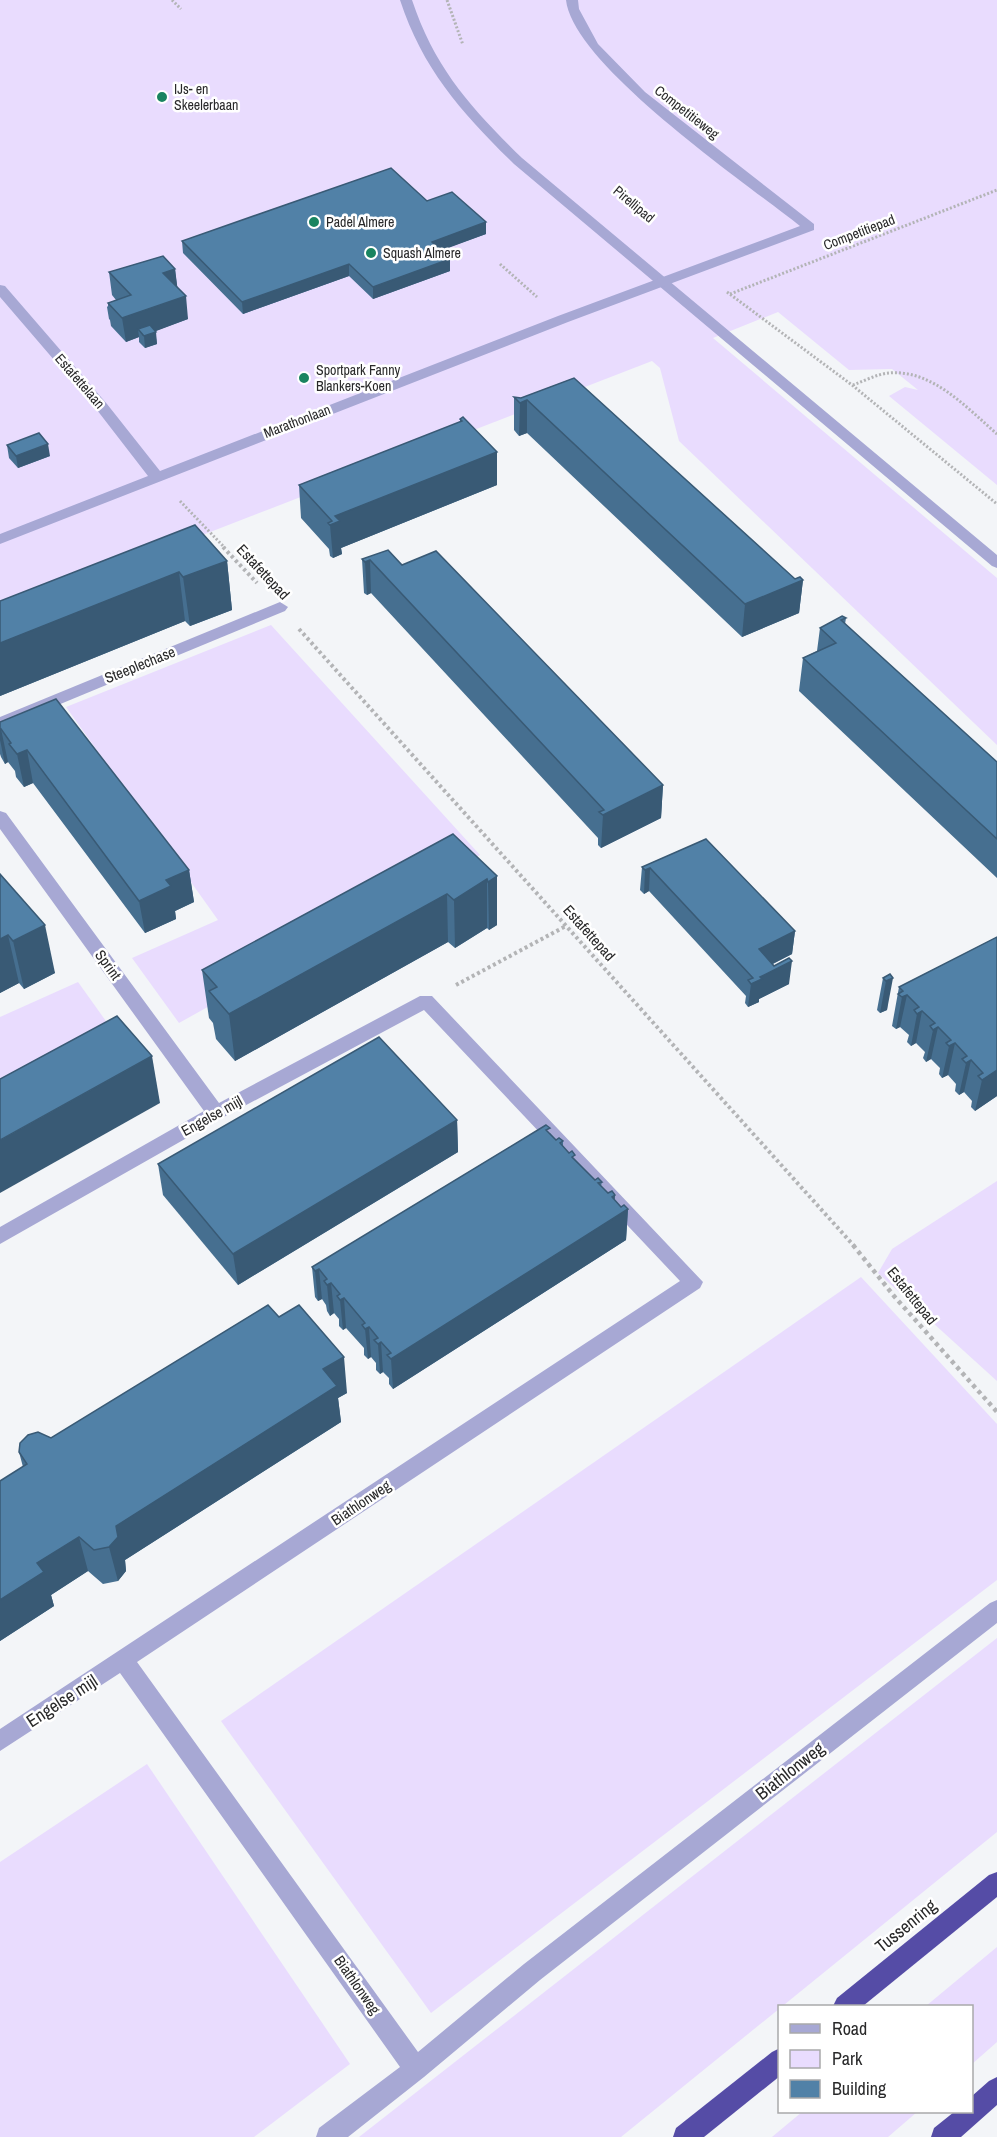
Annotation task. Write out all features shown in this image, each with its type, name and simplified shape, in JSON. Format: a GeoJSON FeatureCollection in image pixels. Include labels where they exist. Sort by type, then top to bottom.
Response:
{"type":"FeatureCollection","features":[{"type":"Feature","properties":{"kind":"highway","name":"Tussenring"},"geometry":{"type":"LineString","coordinates":[[847,2005],[997,1883]]}},
{"type":"Feature","properties":{"kind":"highway"},"geometry":{"type":"LineString","coordinates":[[686,2137],[778,2062]]}},
{"type":"Feature","properties":{"kind":"highway"},"geometry":{"type":"LineString","coordinates":[[973,2110],[997,2089]]}},
{"type":"Feature","properties":{"kind":"highway"},"geometry":{"type":"LineString","coordinates":[[943,2137],[970,2113]]}},
{"type":"Feature","properties":{"kind":"street"},"geometry":{"type":"LineString","coordinates":[[406,0],[426,53],[457,101],[518,161],[997,563]]}},
{"type":"Feature","properties":{"kind":"street","name":"Competitieweg"},"geometry":{"type":"LineString","coordinates":[[572,0],[573,9],[592,46],[641,95],[809,226]]}},
{"type":"Feature","properties":{"kind":"street","name":"Marathonlaan"},"geometry":{"type":"LineString","coordinates":[[0,538],[809,226]]}},
{"type":"Feature","properties":{"kind":"street","name":"Estafettelaan"},"geometry":{"type":"LineString","coordinates":[[0,289],[102,407],[156,476]]}},
{"type":"Feature","properties":{"kind":"street","name":"Steeplechase"},"geometry":{"type":"LineString","coordinates":[[0,723],[280,607]]}},
{"type":"Feature","properties":{"kind":"street","name":"Sprint"},"geometry":{"type":"LineString","coordinates":[[0,817],[216,1113]]}},
{"type":"Feature","properties":{"kind":"street","name":"Engelse mijl"},"geometry":{"type":"LineString","coordinates":[[0,1236],[216,1113],[426,1001]]}},
{"type":"Feature","properties":{"kind":"street","name":"Biathlonweg"},"geometry":{"type":"LineString","coordinates":[[416,2069],[124,1661],[693,1282],[426,1001]]}},
{"type":"Feature","properties":{"kind":"street","name":"Biathlonweg"},"geometry":{"type":"LineString","coordinates":[[328,2137],[416,2069],[532,1972],[997,1610]]}},
{"type":"Feature","properties":{"kind":"street","name":"Engelse mijl"},"geometry":{"type":"LineString","coordinates":[[0,1741],[124,1661]]}},
{"type":"Feature","properties":{"kind":"path"},"geometry":{"type":"LineString","coordinates":[[172,0],[181,9]]}},
{"type":"Feature","properties":{"kind":"path"},"geometry":{"type":"LineString","coordinates":[[447,0],[464,48]]}},
{"type":"Feature","properties":{"kind":"path","name":"Competitiepad"},"geometry":{"type":"LineString","coordinates":[[729,294],[997,190]]}},
{"type":"Feature","properties":{"kind":"path"},"geometry":{"type":"LineString","coordinates":[[500,264],[563,319]]}},
{"type":"Feature","properties":{"kind":"path"},"geometry":{"type":"LineString","coordinates":[[697,270],[852,386],[997,504]]}},
{"type":"Feature","properties":{"kind":"path"},"geometry":{"type":"LineString","coordinates":[[852,386],[889,373],[917,376],[933,383],[997,434]]}},
{"type":"Feature","properties":{"kind":"path","name":"Estafettepad"},"geometry":{"type":"LineString","coordinates":[[156,476],[280,607],[878,1273],[894,1296],[997,1412]]}},
{"type":"Feature","properties":{"kind":"path"},"geometry":{"type":"LineString","coordinates":[[426,1001],[566,926]]}},
{"type":"Feature","properties":{"kind":"green space","name":"Sportpark Fanny Blankers-Koen"},"geometry":{"type":"Polygon","coordinates":[[[0,0],[997,0],[997,485],[889,396],[905,387],[918,390],[892,369],[849,370],[778,312],[713,338],[997,578],[997,745],[679,441],[660,368],[652,361],[200,536],[0,637],[0,0]]]}},
{"type":"Feature","properties":{"kind":"green space"},"geometry":{"type":"Polygon","coordinates":[[[271,625],[480,855],[179,1023],[132,958],[218,920],[66,707],[271,625]]]}},
{"type":"Feature","properties":{"kind":"green space"},"geometry":{"type":"Polygon","coordinates":[[[78,982],[128,1052],[0,1122],[0,1017],[78,982]]]}},
{"type":"Feature","properties":{"kind":"green space"},"geometry":{"type":"Polygon","coordinates":[[[997,1181],[997,1381],[878,1273],[892,1249],[997,1181]]]}},
{"type":"Feature","properties":{"kind":"green space"},"geometry":{"type":"Polygon","coordinates":[[[861,1277],[997,1424],[997,1580],[431,2013],[221,1721],[861,1277]]]}},
{"type":"Feature","properties":{"kind":"green space"},"geometry":{"type":"Polygon","coordinates":[[[997,1638],[997,1832],[784,2005],[778,2005],[778,2010],[621,2137],[359,2137],[997,1638]]]}},
{"type":"Feature","properties":{"kind":"green space"},"geometry":{"type":"Polygon","coordinates":[[[147,1764],[350,2064],[254,2137],[0,2137],[0,1862],[147,1764]]]}},
{"type":"Feature","properties":{"kind":"green space"},"geometry":{"type":"Polygon","coordinates":[[[997,1947],[997,2042],[973,2063],[973,2005],[927,2005],[997,1947]]]}},
{"type":"Feature","properties":{"kind":"green space"},"geometry":{"type":"Polygon","coordinates":[[[801,2113],[916,2113],[888,2137],[772,2137],[801,2113]]]}},
{"type":"Feature","properties":{"kind":"building"},"geometry":{"type":"Polygon","coordinates":[[[391,168],[427,201],[452,192],[486,222],[432,242],[450,259],[373,287],[349,264],[242,302],[182,241],[391,168]]]}},
{"type":"Feature","properties":{"kind":"building"},"geometry":{"type":"Polygon","coordinates":[[[163,256],[175,269],[163,273],[186,296],[122,318],[108,303],[131,295],[109,272],[163,256]]]}},
{"type":"Feature","properties":{"kind":"building"},"geometry":{"type":"Polygon","coordinates":[[[150,325],[156,332],[144,336],[138,329],[150,325]]]}},
{"type":"Feature","properties":{"kind":"building"},"geometry":{"type":"Polygon","coordinates":[[[574,378],[795,579],[800,577],[803,580],[745,604],[527,400],[520,403],[514,397],[521,398],[574,378]]]}},
{"type":"Feature","properties":{"kind":"building"},"geometry":{"type":"Polygon","coordinates":[[[463,417],[497,452],[335,516],[340,521],[330,525],[328,523],[332,521],[299,485],[462,421],[460,419],[463,417]]]}},
{"type":"Feature","properties":{"kind":"building"},"geometry":{"type":"Polygon","coordinates":[[[39,433],[48,444],[16,456],[7,445],[39,433]]]}},
{"type":"Feature","properties":{"kind":"building"},"geometry":{"type":"Polygon","coordinates":[[[195,525],[227,561],[183,577],[179,572],[0,643],[0,601],[195,525]]]}},
{"type":"Feature","properties":{"kind":"building"},"geometry":{"type":"Polygon","coordinates":[[[388,550],[402,565],[436,551],[663,785],[603,815],[599,812],[604,810],[370,560],[365,562],[362,559],[388,550]]]}},
{"type":"Feature","properties":{"kind":"building"},"geometry":{"type":"Polygon","coordinates":[[[842,616],[846,618],[841,620],[997,762],[997,839],[803,658],[836,643],[820,628],[842,616]]]}},
{"type":"Feature","properties":{"kind":"building"},"geometry":{"type":"Polygon","coordinates":[[[56,699],[189,870],[166,880],[171,886],[139,901],[27,750],[17,754],[0,730],[0,722],[56,699]]]}},
{"type":"Feature","properties":{"kind":"building"},"geometry":{"type":"Polygon","coordinates":[[[453,834],[497,876],[488,882],[487,879],[454,900],[447,894],[229,1014],[209,991],[217,987],[202,970],[453,834]]]}},
{"type":"Feature","properties":{"kind":"building"},"geometry":{"type":"Polygon","coordinates":[[[706,839],[795,931],[759,949],[774,966],[789,958],[792,961],[751,984],[748,980],[753,978],[650,868],[645,870],[642,867],[706,839]]]}},
{"type":"Feature","properties":{"kind":"building"},"geometry":{"type":"Polygon","coordinates":[[[0,874],[45,925],[13,941],[8,935],[0,939],[0,874]]]}},
{"type":"Feature","properties":{"kind":"building"},"geometry":{"type":"Polygon","coordinates":[[[997,937],[997,1070],[982,1080],[978,1076],[983,1073],[971,1060],[966,1063],[962,1059],[967,1056],[955,1043],[949,1046],[946,1043],[951,1040],[938,1027],[933,1030],[930,1026],[935,1023],[922,1011],[917,1014],[914,1010],[919,1007],[907,995],[902,997],[898,994],[903,991],[899,987],[997,937]]]}},
{"type":"Feature","properties":{"kind":"building"},"geometry":{"type":"Polygon","coordinates":[[[890,974],[893,978],[886,981],[883,978],[890,974]]]}},
{"type":"Feature","properties":{"kind":"building"},"geometry":{"type":"Polygon","coordinates":[[[117,1016],[152,1056],[0,1140],[0,1079],[117,1016]]]}},
{"type":"Feature","properties":{"kind":"building"},"geometry":{"type":"Polygon","coordinates":[[[379,1037],[457,1120],[233,1254],[158,1164],[379,1037]]]}},
{"type":"Feature","properties":{"kind":"building"},"geometry":{"type":"Polygon","coordinates":[[[546,1125],[550,1128],[546,1130],[556,1140],[559,1138],[563,1141],[560,1143],[569,1153],[572,1151],[575,1155],[572,1157],[595,1180],[598,1178],[602,1182],[598,1183],[608,1193],[612,1191],[615,1195],[612,1197],[621,1207],[624,1205],[628,1209],[391,1359],[387,1355],[391,1353],[381,1342],[378,1344],[374,1340],[378,1338],[369,1327],[365,1329],[362,1325],[365,1323],[344,1298],[340,1300],[337,1296],[340,1294],[331,1283],[327,1285],[324,1281],[327,1279],[319,1269],[315,1271],[312,1267],[546,1125]]]}},
{"type":"Feature","properties":{"kind":"building"},"geometry":{"type":"Polygon","coordinates":[[[268,1305],[279,1317],[299,1305],[344,1357],[323,1369],[337,1386],[116,1526],[118,1537],[109,1547],[94,1550],[79,1537],[37,1563],[44,1572],[0,1600],[0,1481],[27,1464],[19,1452],[20,1443],[28,1435],[38,1432],[51,1438],[268,1305]]]}},
{"type":"Feature","properties":{"kind":"place","name":"IJs- en Skeelerbaan"},"geometry":{"type":"Point","coordinates":[162,97]}},
{"type":"Feature","properties":{"kind":"place","name":"Padel Almere"},"geometry":{"type":"Point","coordinates":[314,222]}},
{"type":"Feature","properties":{"kind":"place","name":"Squash Almere"},"geometry":{"type":"Point","coordinates":[371,253]}},
{"type":"Feature","properties":{"kind":"place","name":"Sportpark Fanny Blankers-Koen"},"geometry":{"type":"Point","coordinates":[304,378]}}]}
